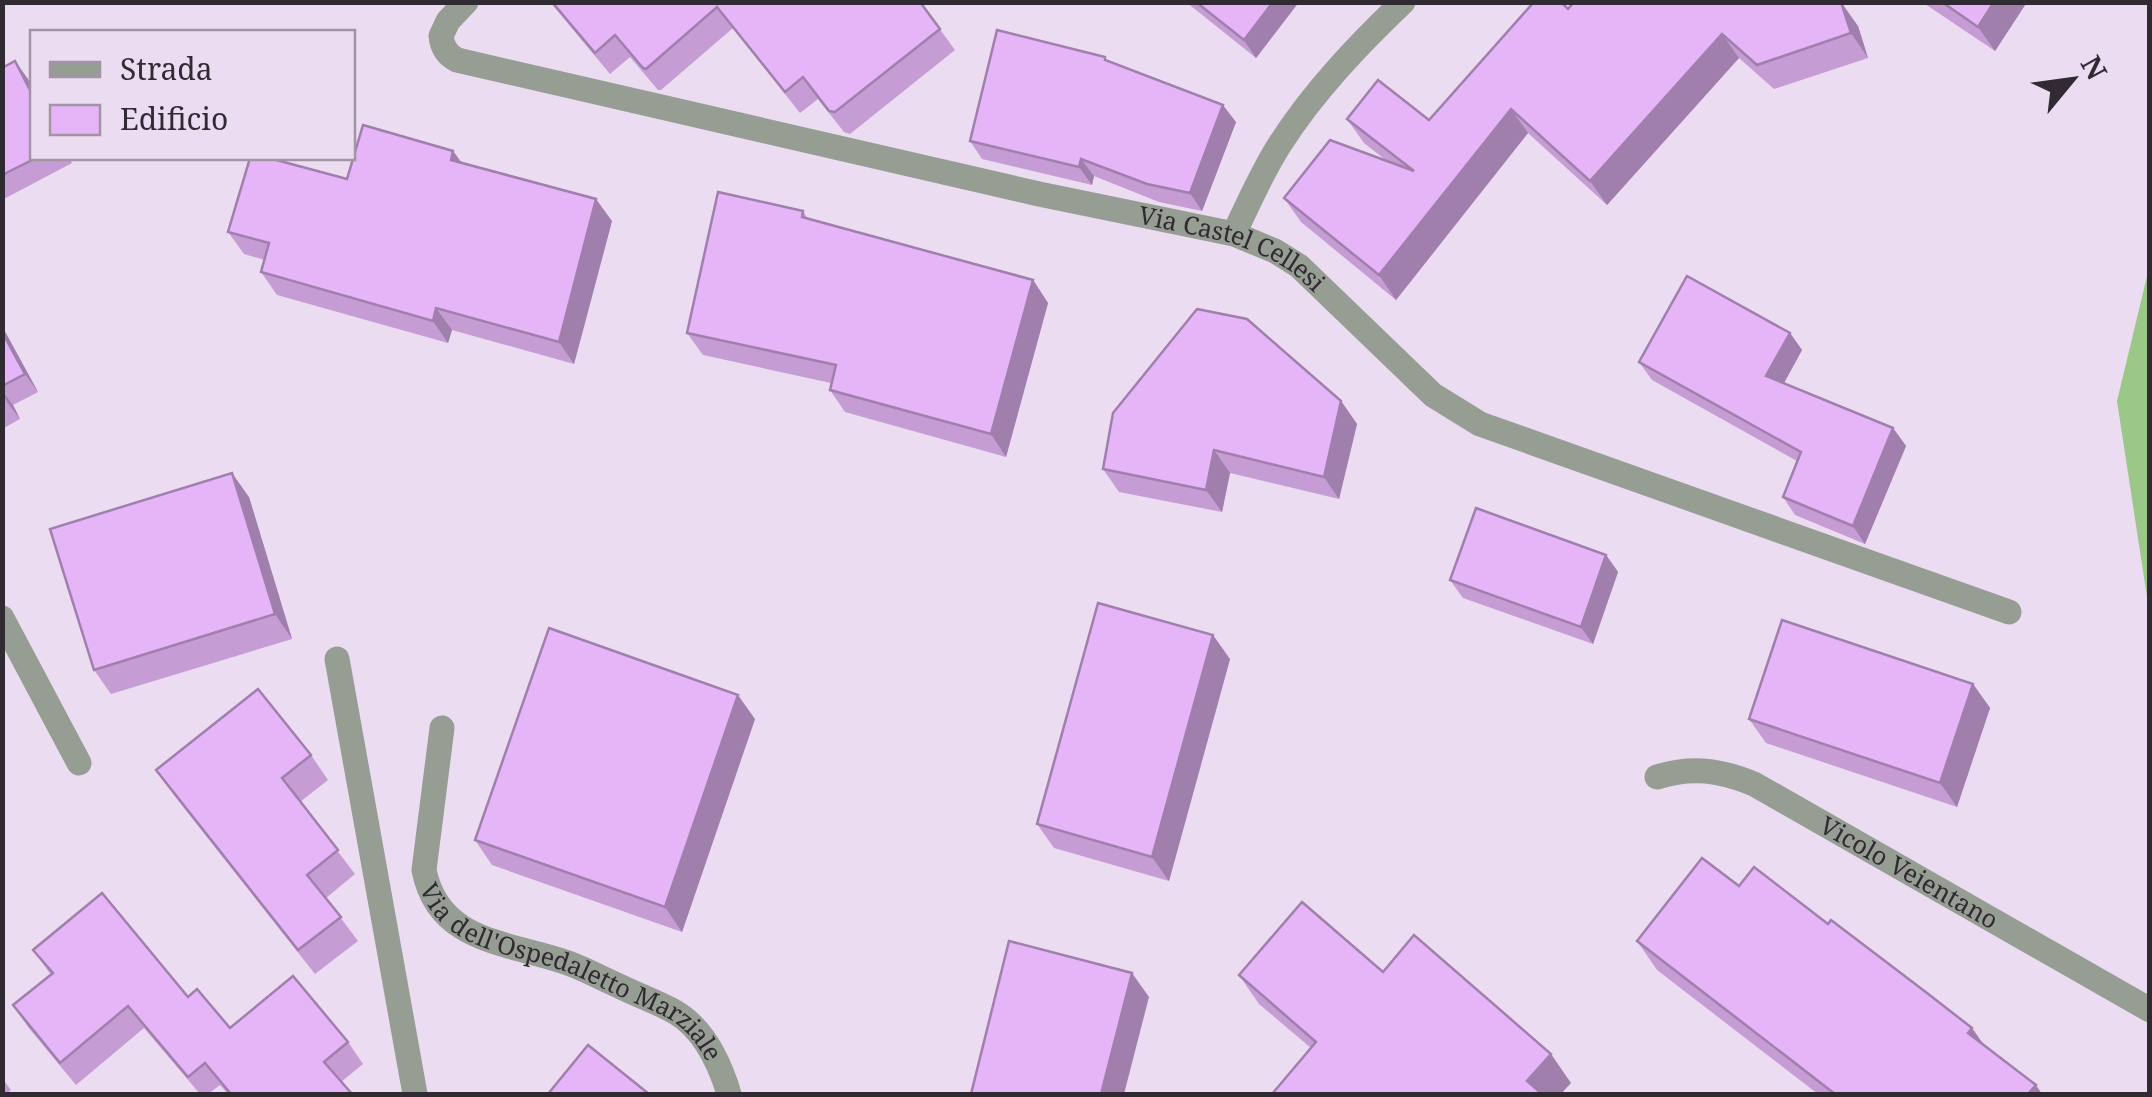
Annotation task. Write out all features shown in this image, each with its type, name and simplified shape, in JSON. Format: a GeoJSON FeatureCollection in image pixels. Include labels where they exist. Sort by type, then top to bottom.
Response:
{"type":"FeatureCollection","features":[{"type":"Feature","properties":{"kind":"street","name":"Via Castel Cellesi"},"geometry":{"type":"LineString","coordinates":[[466,2],[440,36],[443,47],[457,60],[1039,194],[1234,234],[1300,266],[1433,395],[1480,424],[2010,612]]}},
{"type":"Feature","properties":{"kind":"street"},"geometry":{"type":"LineString","coordinates":[[1234,234],[1266,168],[1302,113],[1344,62],[1403,2]]}},
{"type":"Feature","properties":{"kind":"street"},"geometry":{"type":"LineString","coordinates":[[2,618],[80,763]]}},
{"type":"Feature","properties":{"kind":"street"},"geometry":{"type":"LineString","coordinates":[[337,659],[415,1094]]}},
{"type":"Feature","properties":{"kind":"street","name":"Via dell'Ospedaletto Marziale"},"geometry":{"type":"LineString","coordinates":[[442,728],[424,870],[437,906],[466,931],[567,962],[678,1014],[705,1042],[724,1075],[729,1094]]}},
{"type":"Feature","properties":{"kind":"street","name":"Vicolo Veientano"},"geometry":{"type":"LineString","coordinates":[[1658,777],[1703,769],[1754,784],[2150,1010]]}},
{"type":"Feature","properties":{"kind":"green space"},"geometry":{"type":"Polygon","coordinates":[[[2149,268],[2149,600],[2117,401],[2149,268]]]}},
{"type":"Feature","properties":{"kind":"building"},"geometry":{"type":"Polygon","coordinates":[[[552,2],[920,2],[940,29],[835,112],[829,111],[803,77],[785,92],[717,7],[646,69],[615,35],[595,53],[552,2]]]}},
{"type":"Feature","properties":{"kind":"building"},"geometry":{"type":"Polygon","coordinates":[[[1196,2],[1273,2],[1244,40],[1196,2]]]}},
{"type":"Feature","properties":{"kind":"building"},"geometry":{"type":"Polygon","coordinates":[[[1534,2],[1561,2],[1568,9],[1574,2],[1841,2],[1851,33],[1757,65],[1722,34],[1590,181],[1511,109],[1379,275],[1284,198],[1330,140],[1414,171],[1347,119],[1378,80],[1429,120],[1534,2]]]}},
{"type":"Feature","properties":{"kind":"building"},"geometry":{"type":"Polygon","coordinates":[[[1942,2],[1994,2],[1978,27],[1942,2]]]}},
{"type":"Feature","properties":{"kind":"building"},"geometry":{"type":"Polygon","coordinates":[[[997,30],[1105,57],[1223,105],[1190,193],[1147,184],[1081,159],[1079,167],[970,141],[997,30]]]}},
{"type":"Feature","properties":{"kind":"building"},"geometry":{"type":"Polygon","coordinates":[[[15,61],[30,90],[32,160],[2,175],[2,68],[15,61]]]}},
{"type":"Feature","properties":{"kind":"building"},"geometry":{"type":"Polygon","coordinates":[[[363,125],[453,151],[451,160],[596,199],[559,342],[436,308],[433,321],[261,272],[269,243],[228,232],[249,160],[276,160],[347,179],[363,125]]]}},
{"type":"Feature","properties":{"kind":"building"},"geometry":{"type":"Polygon","coordinates":[[[718,192],[803,211],[802,217],[1033,280],[991,434],[830,390],[836,365],[687,333],[718,192]]]}},
{"type":"Feature","properties":{"kind":"building"},"geometry":{"type":"Polygon","coordinates":[[[1687,276],[1790,333],[1766,376],[1893,428],[1853,526],[1783,497],[1801,452],[1639,362],[1687,276]]]}},
{"type":"Feature","properties":{"kind":"building"},"geometry":{"type":"Polygon","coordinates":[[[1197,309],[1247,319],[1341,401],[1324,477],[1214,450],[1206,490],[1103,469],[1113,413],[1197,309]]]}},
{"type":"Feature","properties":{"kind":"building"},"geometry":{"type":"Polygon","coordinates":[[[2,332],[25,374],[2,386],[2,332]]]}},
{"type":"Feature","properties":{"kind":"building"},"geometry":{"type":"Polygon","coordinates":[[[232,473],[275,614],[94,670],[50,529],[232,473]]]}},
{"type":"Feature","properties":{"kind":"building"},"geometry":{"type":"Polygon","coordinates":[[[1476,508],[1606,555],[1581,627],[1450,580],[1476,508]]]}},
{"type":"Feature","properties":{"kind":"building"},"geometry":{"type":"Polygon","coordinates":[[[1098,603],[1213,635],[1152,857],[1037,824],[1098,603]]]}},
{"type":"Feature","properties":{"kind":"building"},"geometry":{"type":"Polygon","coordinates":[[[1782,620],[1973,684],[1940,783],[1749,719],[1782,620]]]}},
{"type":"Feature","properties":{"kind":"building"},"geometry":{"type":"Polygon","coordinates":[[[549,628],[738,695],[665,907],[475,840],[549,628]]]}},
{"type":"Feature","properties":{"kind":"building"},"geometry":{"type":"Polygon","coordinates":[[[258,689],[311,755],[282,778],[338,850],[307,875],[341,917],[298,950],[156,770],[258,689]]]}},
{"type":"Feature","properties":{"kind":"building"},"geometry":{"type":"Polygon","coordinates":[[[1702,858],[1739,886],[1754,867],[1927,993],[1972,1028],[1968,1033],[2036,1085],[2028,1094],[1835,1094],[1637,941],[1702,858]]]}},
{"type":"Feature","properties":{"kind":"building"},"geometry":{"type":"Polygon","coordinates":[[[102,893],[188,997],[197,989],[230,1028],[293,976],[348,1042],[324,1062],[352,1094],[231,1094],[205,1063],[188,1077],[128,1006],[60,1063],[13,1005],[53,973],[33,950],[102,893]]]}},
{"type":"Feature","properties":{"kind":"building"},"geometry":{"type":"Polygon","coordinates":[[[1302,902],[1383,972],[1414,935],[1551,1054],[1527,1081],[1542,1094],[1272,1094],[1316,1042],[1239,975],[1302,902]]]}},
{"type":"Feature","properties":{"kind":"building"},"geometry":{"type":"Polygon","coordinates":[[[1009,941],[1132,973],[1101,1094],[971,1094],[1009,941]]]}},
{"type":"Feature","properties":{"kind":"building"},"geometry":{"type":"Polygon","coordinates":[[[588,1045],[649,1094],[548,1094],[588,1045]]]}}]}
